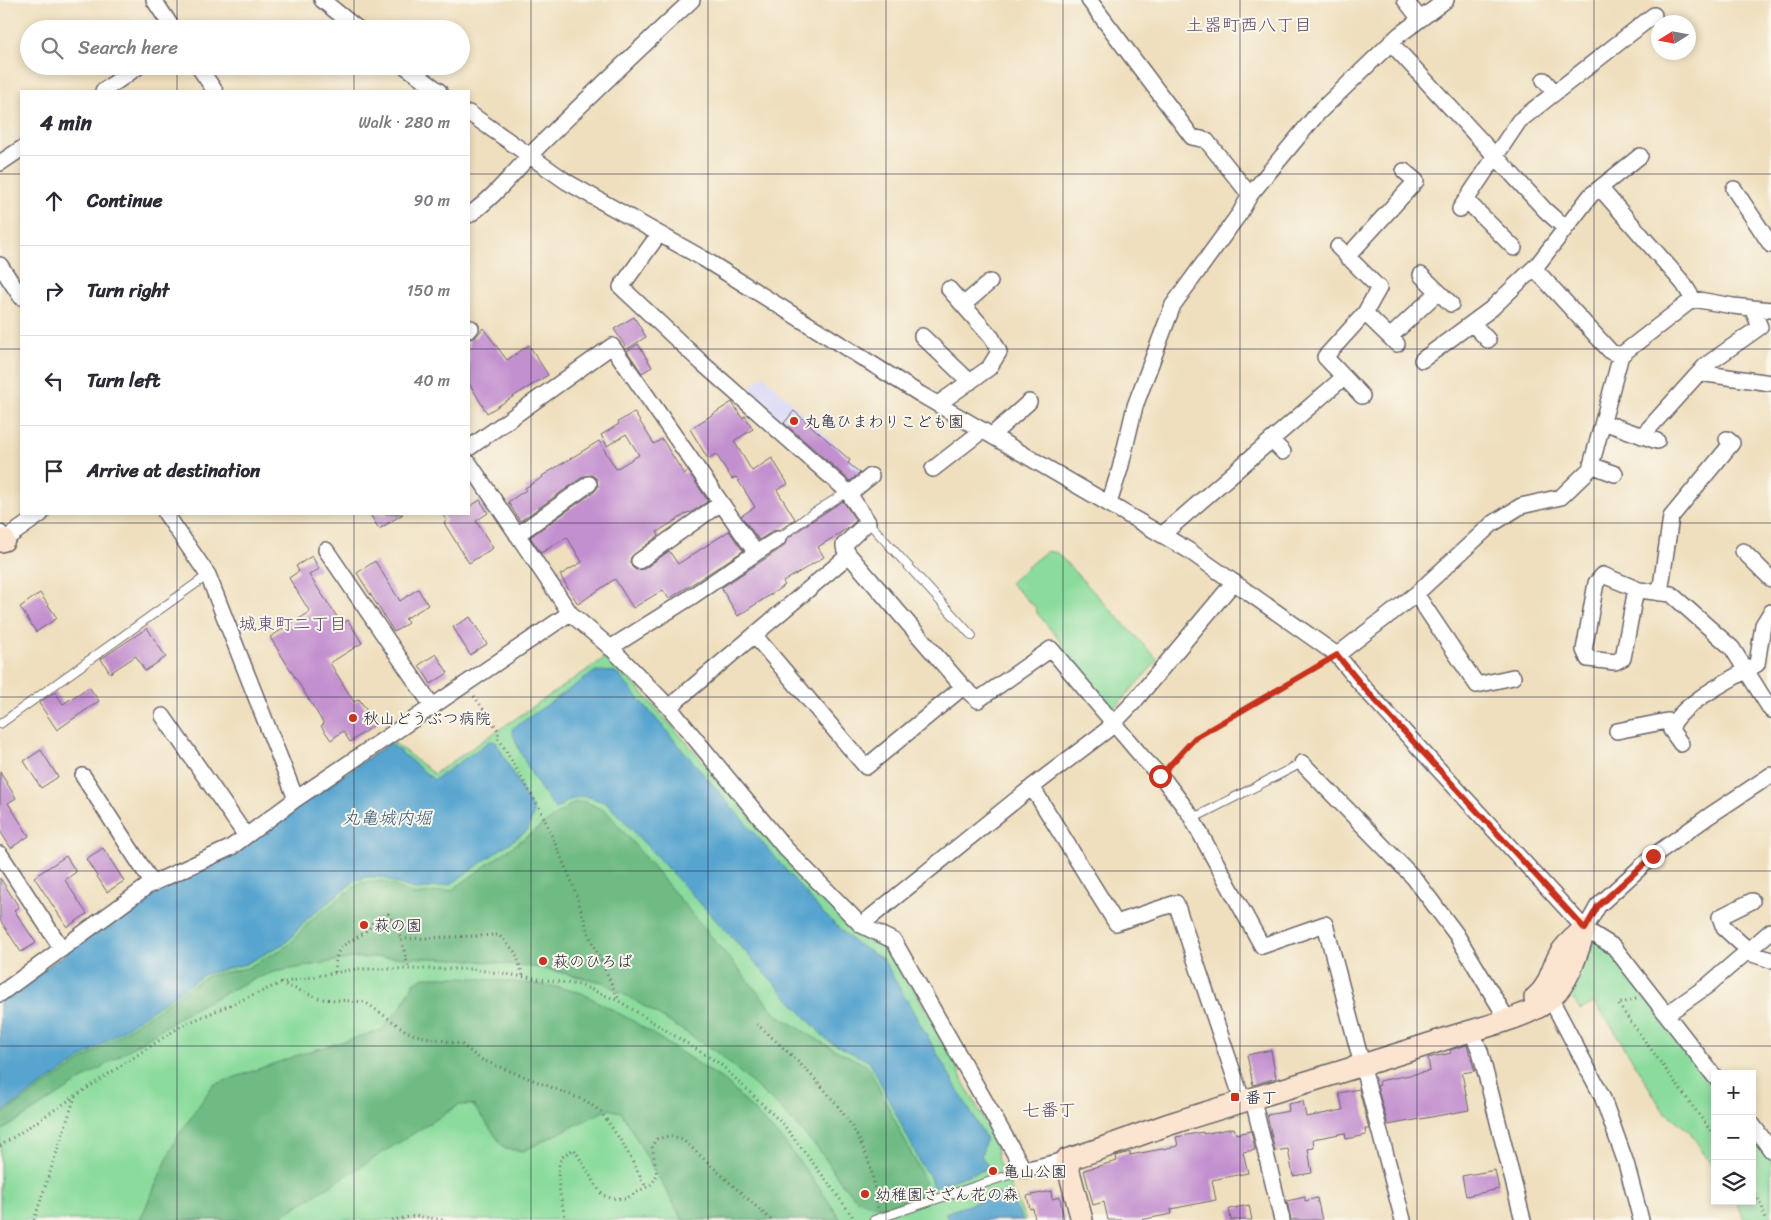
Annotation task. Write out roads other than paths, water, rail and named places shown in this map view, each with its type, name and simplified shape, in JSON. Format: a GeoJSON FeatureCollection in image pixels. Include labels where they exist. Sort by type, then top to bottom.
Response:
{"type":"FeatureCollection","features":[{"type":"Feature","properties":{"kind":"street"},"geometry":{"type":"LineString","coordinates":[[154,0],[167,20]]}},
{"type":"Feature","properties":{"kind":"street"},"geometry":{"type":"LineString","coordinates":[[322,0],[347,20]]}},
{"type":"Feature","properties":{"kind":"street"},"geometry":{"type":"LineString","coordinates":[[470,214],[484,205],[528,156],[618,68],[692,0]]}},
{"type":"Feature","properties":{"kind":"street"},"geometry":{"type":"LineString","coordinates":[[1089,0],[1192,137],[1206,140],[1250,195]]}},
{"type":"Feature","properties":{"kind":"street"},"geometry":{"type":"LineString","coordinates":[[1405,0],[1420,19]]}},
{"type":"Feature","properties":{"kind":"street"},"geometry":{"type":"LineString","coordinates":[[1109,503],[1120,469],[1135,406],[1173,305],[1229,228],[1250,195],[1318,114],[1391,43],[1446,0]]}},
{"type":"Feature","properties":{"kind":"street"},"geometry":{"type":"LineString","coordinates":[[1514,248],[1463,204],[1519,121],[1651,18]]}},
{"type":"Feature","properties":{"kind":"street"},"geometry":{"type":"LineString","coordinates":[[1391,43],[1545,210],[1566,228]]}},
{"type":"Feature","properties":{"kind":"street"},"geometry":{"type":"LineString","coordinates":[[104,90],[126,75]]}},
{"type":"Feature","properties":{"kind":"street"},"geometry":{"type":"LineString","coordinates":[[204,75],[214,90]]}},
{"type":"Feature","properties":{"kind":"street"},"geometry":{"type":"LineString","coordinates":[[417,75],[438,90]]}},
{"type":"Feature","properties":{"kind":"street"},"geometry":{"type":"LineString","coordinates":[[1544,80],[1555,93]]}},
{"type":"Feature","properties":{"kind":"street"},"geometry":{"type":"LineString","coordinates":[[470,115],[567,182],[704,259],[938,404],[1188,550],[1337,655],[1365,689],[1585,929],[1614,947],[1711,1072]]}},
{"type":"Feature","properties":{"kind":"street"},"geometry":{"type":"LineString","coordinates":[[0,163],[20,149]]}},
{"type":"Feature","properties":{"kind":"street"},"geometry":{"type":"LineString","coordinates":[[1422,360],[1491,309],[1534,268],[1591,195],[1640,156]]}},
{"type":"Feature","properties":{"kind":"street"},"geometry":{"type":"LineString","coordinates":[[1362,396],[1325,357],[1364,313],[1379,288],[1343,252],[1416,181],[1404,171]]}},
{"type":"Feature","properties":{"kind":"street"},"geometry":{"type":"LineString","coordinates":[[1600,188],[1683,283],[1693,299]]}},
{"type":"Feature","properties":{"kind":"street"},"geometry":{"type":"LineString","coordinates":[[1734,189],[1771,244]]}},
{"type":"Feature","properties":{"kind":"street"},"geometry":{"type":"LineString","coordinates":[[659,234],[621,287],[702,363],[848,493],[868,522],[844,544],[844,547],[963,687],[978,700],[1051,649],[1160,776],[1192,819],[1262,946],[1325,924],[1403,1220]]}},
{"type":"Feature","properties":{"kind":"street"},"geometry":{"type":"LineString","coordinates":[[0,265],[20,295]]}},
{"type":"Feature","properties":{"kind":"street"},"geometry":{"type":"LineString","coordinates":[[1534,268],[1611,352],[1621,355]]}},
{"type":"Feature","properties":{"kind":"street"},"geometry":{"type":"LineString","coordinates":[[1421,275],[1451,304]]}},
{"type":"Feature","properties":{"kind":"street"},"geometry":{"type":"LineString","coordinates":[[963,305],[990,282]]}},
{"type":"Feature","properties":{"kind":"street"},"geometry":{"type":"LineString","coordinates":[[938,404],[989,368],[999,352],[992,338],[949,289]]}},
{"type":"Feature","properties":{"kind":"street"},"geometry":{"type":"LineString","coordinates":[[1364,313],[1394,341],[1438,292]]}},
{"type":"Feature","properties":{"kind":"street"},"geometry":{"type":"LineString","coordinates":[[1337,655],[1416,594],[1492,524],[1521,506],[1561,497],[1590,468],[1621,355],[1693,299],[1771,310]]}},
{"type":"Feature","properties":{"kind":"street"},"geometry":{"type":"LineString","coordinates":[[1642,436],[1706,365],[1760,326],[1752,308]]}},
{"type":"Feature","properties":{"kind":"street"},"geometry":{"type":"LineString","coordinates":[[1472,323],[1488,340]]}},
{"type":"Feature","properties":{"kind":"street"},"geometry":{"type":"LineString","coordinates":[[922,336],[970,382]]}},
{"type":"Feature","properties":{"kind":"street"},"geometry":{"type":"LineString","coordinates":[[470,447],[612,346],[756,553]]}},
{"type":"Feature","properties":{"kind":"street"},"geometry":{"type":"LineString","coordinates":[[1699,372],[1771,383]]}},
{"type":"Feature","properties":{"kind":"street"},"geometry":{"type":"LineString","coordinates":[[1162,534],[1224,471],[1271,440],[1344,377]]}},
{"type":"Feature","properties":{"kind":"street"},"geometry":{"type":"LineString","coordinates":[[933,469],[1030,402]]}},
{"type":"Feature","properties":{"kind":"street"},"geometry":{"type":"LineString","coordinates":[[1603,422],[1657,441]]}},
{"type":"Feature","properties":{"kind":"street"},"geometry":{"type":"LineString","coordinates":[[1660,593],[1671,517],[1732,443],[1727,439]]}},
{"type":"Feature","properties":{"kind":"street"},"geometry":{"type":"LineString","coordinates":[[1271,440],[1283,452]]}},
{"type":"Feature","properties":{"kind":"street"},"geometry":{"type":"LineString","coordinates":[[470,464],[570,613],[610,648],[669,707],[785,848],[861,925],[894,941],[1024,1170],[1066,1160],[1172,1124],[1363,1066],[1507,1019],[1543,992],[1548,993]]}},
{"type":"Feature","properties":{"kind":"street"},"geometry":{"type":"LineString","coordinates":[[1591,465],[1615,474]]}},
{"type":"Feature","properties":{"kind":"street"},"geometry":{"type":"LineString","coordinates":[[848,493],[871,476]]}},
{"type":"Feature","properties":{"kind":"street"},"geometry":{"type":"LineString","coordinates":[[517,535],[589,484]]}},
{"type":"Feature","properties":{"kind":"street"},"geometry":{"type":"LineString","coordinates":[[639,561],[721,503]]}},
{"type":"Feature","properties":{"kind":"street"},"geometry":{"type":"LineString","coordinates":[[1,538],[39,515]]}},
{"type":"Feature","properties":{"kind":"street"},"geometry":{"type":"LineString","coordinates":[[167,515],[208,575],[296,799]]}},
{"type":"Feature","properties":{"kind":"street"},"geometry":{"type":"LineString","coordinates":[[610,648],[778,539]]}},
{"type":"Feature","properties":{"kind":"street"},"geometry":{"type":"LineString","coordinates":[[326,550],[433,707]]}},
{"type":"Feature","properties":{"kind":"street"},"geometry":{"type":"LineString","coordinates":[[1743,551],[1771,578]]}},
{"type":"Feature","properties":{"kind":"street"},"geometry":{"type":"LineString","coordinates":[[669,707],[849,555]]}},
{"type":"Feature","properties":{"kind":"street"},"geometry":{"type":"LineString","coordinates":[[1636,589],[1623,658],[1615,662],[1588,659],[1584,650],[1596,583],[1603,575],[1636,589],[1671,594],[1732,648],[1771,710]]}},
{"type":"Feature","properties":{"kind":"street"},"geometry":{"type":"LineString","coordinates":[[861,925],[1107,730],[1133,703],[1234,582]]}},
{"type":"Feature","properties":{"kind":"street"},"geometry":{"type":"LineString","coordinates":[[1416,594],[1478,685],[1513,677]]}},
{"type":"Feature","properties":{"kind":"street"},"geometry":{"type":"LineString","coordinates":[[1681,744],[1671,730],[1680,712],[1757,664],[1763,625],[1771,612]]}},
{"type":"Feature","properties":{"kind":"street"},"geometry":{"type":"LineString","coordinates":[[0,994],[153,884],[230,848],[296,799],[570,613]]}},
{"type":"Feature","properties":{"kind":"street"},"geometry":{"type":"LineString","coordinates":[[754,636],[866,767],[963,687]]}},
{"type":"Feature","properties":{"kind":"street"},"geometry":{"type":"LineString","coordinates":[[163,716],[246,836]]}},
{"type":"Feature","properties":{"kind":"street"},"geometry":{"type":"LineString","coordinates":[[1617,731],[1667,721],[1674,722]]}},
{"type":"Feature","properties":{"kind":"street"},"geometry":{"type":"LineString","coordinates":[[1302,762],[1414,878],[1456,934],[1507,1019]]}},
{"type":"Feature","properties":{"kind":"street"},"geometry":{"type":"LineString","coordinates":[[1641,1220],[1626,1164],[1602,1096],[1548,993],[1559,954],[1569,941],[1585,929],[1598,906],[1653,856],[1771,775]]}},
{"type":"Feature","properties":{"kind":"street"},"geometry":{"type":"LineString","coordinates":[[83,776],[153,884]]}},
{"type":"Feature","properties":{"kind":"street"},"geometry":{"type":"LineString","coordinates":[[1032,788],[1116,923],[1176,903],[1248,1101],[1282,1220]]}},
{"type":"Feature","properties":{"kind":"street"},"geometry":{"type":"LineString","coordinates":[[0,854],[62,949]]}},
{"type":"Feature","properties":{"kind":"street"},"geometry":{"type":"LineString","coordinates":[[1746,952],[1745,947],[1724,928],[1720,917],[1752,900]]}},
{"type":"Feature","properties":{"kind":"street"},"geometry":{"type":"LineString","coordinates":[[1667,1014],[1707,986],[1771,931]]}},
{"type":"Feature","properties":{"kind":"street"},"geometry":{"type":"LineString","coordinates":[[1746,952],[1771,960]]}},
{"type":"Feature","properties":{"kind":"street"},"geometry":{"type":"LineString","coordinates":[[1471,1030],[1480,1052],[1523,1220]]}},
{"type":"Feature","properties":{"kind":"street"},"geometry":{"type":"LineString","coordinates":[[1756,1129],[1771,1150]]}},
{"type":"Feature","properties":{"kind":"street"},"geometry":{"type":"LineString","coordinates":[[1066,1160],[1082,1220]]}},
{"type":"Feature","properties":{"kind":"lane"},"geometry":{"type":"LineString","coordinates":[[778,539],[808,517],[848,493]]}},
{"type":"Feature","properties":{"kind":"lane"},"geometry":{"type":"LineString","coordinates":[[868,522],[972,636]]}},
{"type":"Feature","properties":{"kind":"lane"},"geometry":{"type":"LineString","coordinates":[[0,724],[208,575]]}},
{"type":"Feature","properties":{"kind":"lane"},"geometry":{"type":"LineString","coordinates":[[1192,819],[1302,762]]}},
{"type":"Feature","properties":{"kind":"lane"},"geometry":{"type":"LineString","coordinates":[[877,1219],[936,1201],[1024,1170]]}},
{"type":"Feature","properties":{"kind":"water"},"geometry":{"type":"Polygon","coordinates":[[[596,671],[616,672],[820,910],[855,943],[883,959],[986,1139],[981,1156],[989,1168],[933,1187],[929,1174],[924,1170],[870,1062],[828,1041],[607,803],[580,797],[570,800],[556,809],[550,802],[524,760],[512,729],[596,671]]]}},
{"type":"Feature","properties":{"kind":"water","name":"丸亀城内堀"},"geometry":{"type":"Polygon","coordinates":[[[490,741],[496,742],[534,812],[528,830],[451,884],[419,890],[397,884],[382,877],[368,877],[356,880],[307,919],[287,942],[246,964],[205,974],[0,1114],[0,1002],[139,900],[228,855],[390,743],[434,780],[490,741]]]}},
{"type":"Feature","properties":{"kind":"water"},"geometry":{"type":"Polygon","coordinates":[[[1006,1192],[1023,1220],[948,1220],[945,1213],[1006,1192]]]}},
{"type":"Feature","properties":{"kind":"place","name":"丸亀ひまわりこども園"},"geometry":{"type":"Point","coordinates":[794,421]}},
{"type":"Feature","properties":{"kind":"place","name":"秋山どうぶつ病院"},"geometry":{"type":"Point","coordinates":[353,718]}},
{"type":"Feature","properties":{"kind":"place","name":"萩の園"},"geometry":{"type":"Point","coordinates":[364,925]}},
{"type":"Feature","properties":{"kind":"place","name":"萩のひろば"},"geometry":{"type":"Point","coordinates":[543,961]}},
{"type":"Feature","properties":{"kind":"place","name":"番丁"},"geometry":{"type":"Point","coordinates":[1235,1097]}},
{"type":"Feature","properties":{"kind":"place","name":"亀山公園"},"geometry":{"type":"Point","coordinates":[993,1171]}},
{"type":"Feature","properties":{"kind":"place","name":"幼稚園さざん花の森"},"geometry":{"type":"Point","coordinates":[865,1194]}},
{"type":"Feature","properties":{"kind":"district","name":"土器町西八丁目"},"geometry":{"type":"Point","coordinates":[1249,25]}},
{"type":"Feature","properties":{"kind":"district","name":"城東町二丁目"},"geometry":{"type":"Point","coordinates":[293,624]}},
{"type":"Feature","properties":{"kind":"district","name":"七番丁"},"geometry":{"type":"Point","coordinates":[1049,1110]}}]}
